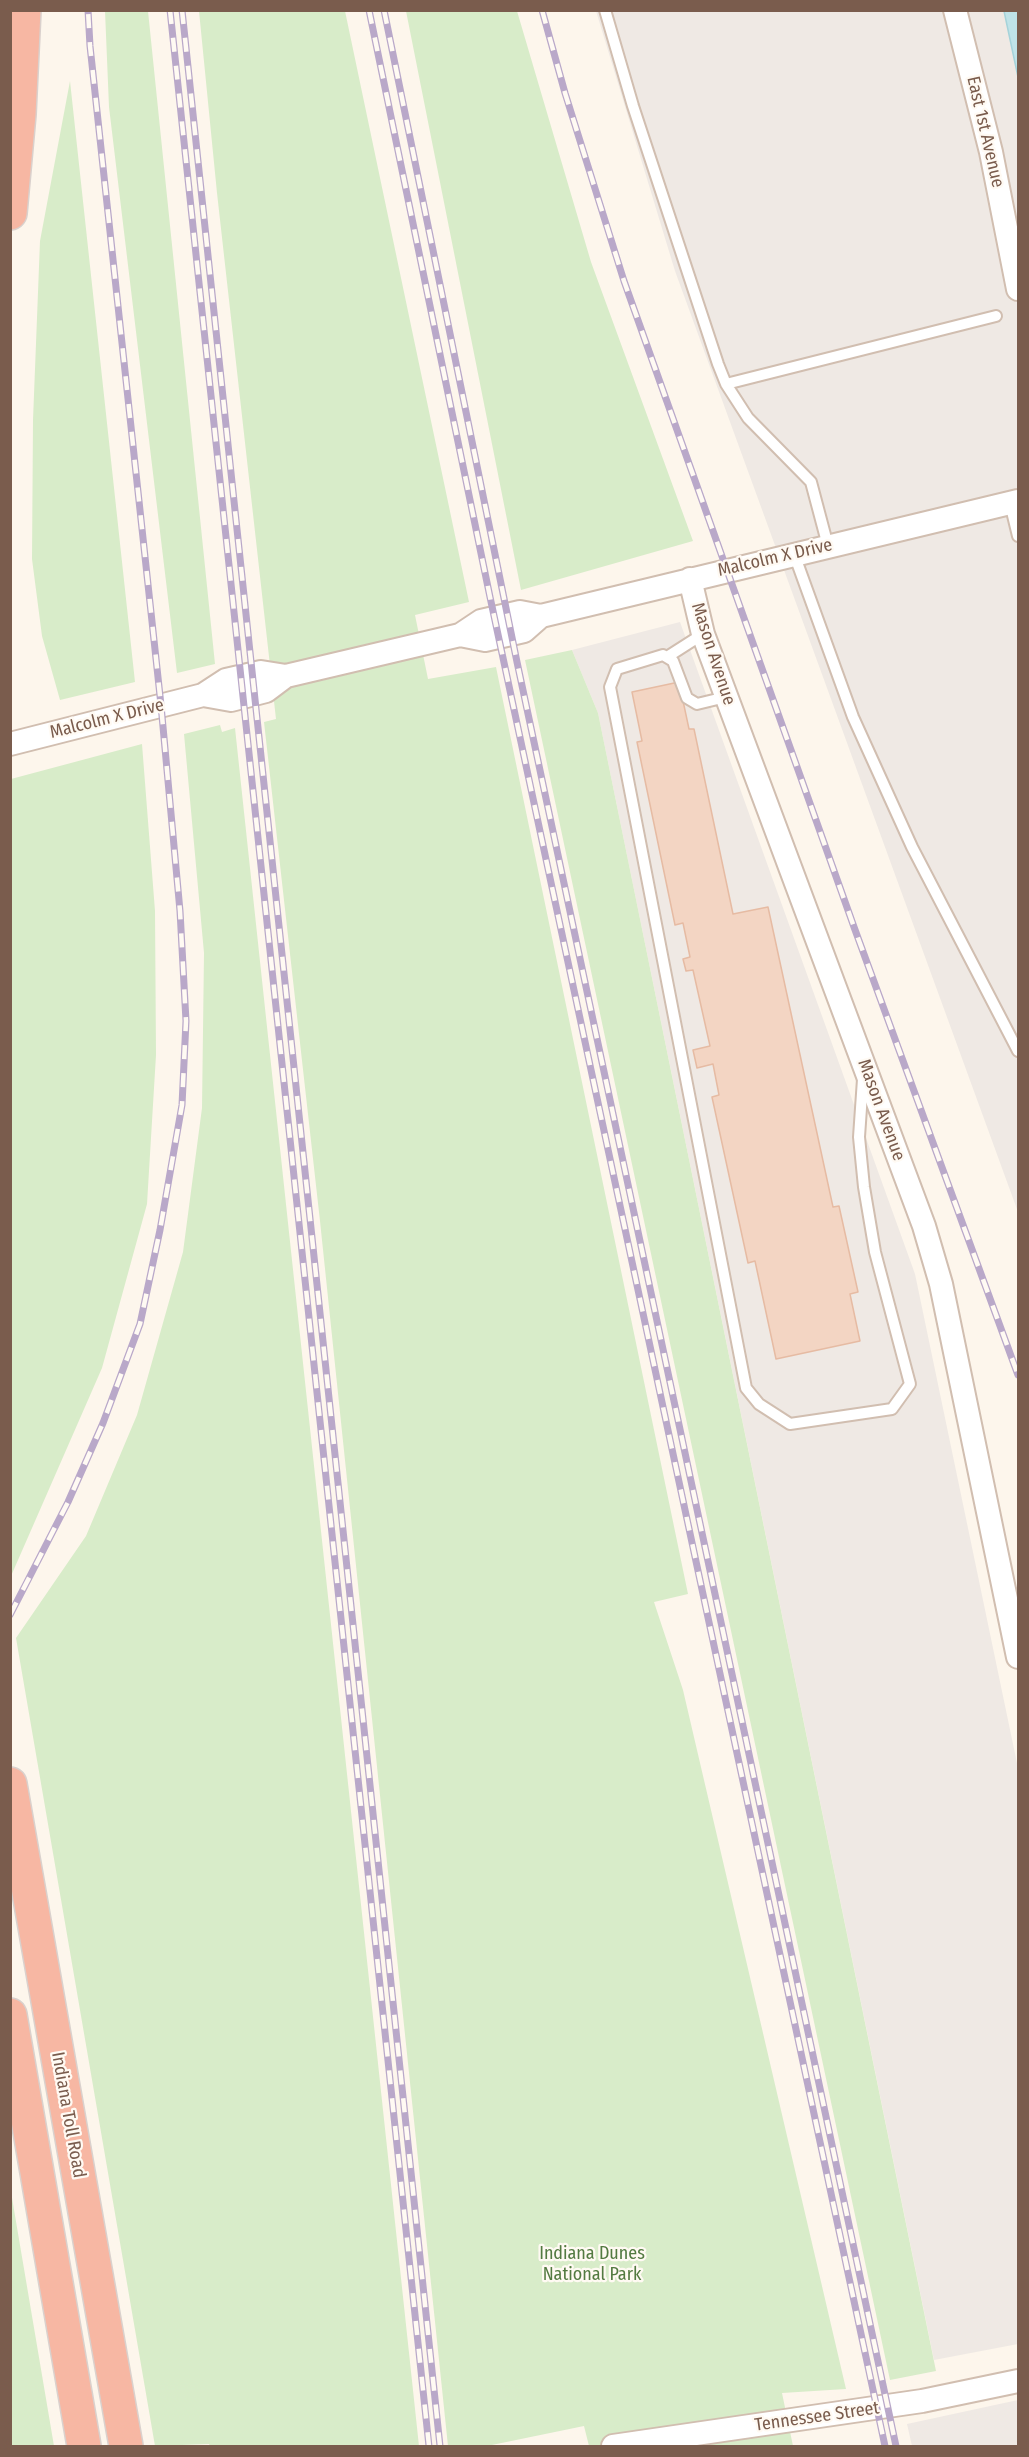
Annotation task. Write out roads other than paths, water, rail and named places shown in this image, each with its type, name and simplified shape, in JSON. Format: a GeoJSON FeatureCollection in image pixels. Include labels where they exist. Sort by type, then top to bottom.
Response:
{"type":"FeatureCollection","features":[{"type":"Feature","properties":{"kind":"highway"},"geometry":{"type":"LineString","coordinates":[[10,213],[19,114],[24,10]]}},
{"type":"Feature","properties":{"kind":"highway","name":"Indiana Toll Road"},"geometry":{"type":"LineString","coordinates":[[10,1784],[126,2446]]}},
{"type":"Feature","properties":{"kind":"highway"},"geometry":{"type":"LineString","coordinates":[[10,2015],[84,2446]]}},
{"type":"Feature","properties":{"kind":"street","name":"East 1st Avenue"},"geometry":{"type":"LineString","coordinates":[[956,10],[992,152],[1018,289]]}},
{"type":"Feature","properties":{"kind":"street","name":"Malcolm X Drive"},"geometry":{"type":"LineString","coordinates":[[10,744],[203,695],[231,700],[266,691],[286,676],[460,635],[485,640],[524,631],[541,616],[1014,502]]}},
{"type":"Feature","properties":{"kind":"street","name":"Mason Avenue"},"geometry":{"type":"LineString","coordinates":[[690,579],[703,634],[924,1226],[941,1284],[1018,1657]]}},
{"type":"Feature","properties":{"kind":"street","name":"Tennessee Street"},"geometry":{"type":"LineString","coordinates":[[614,2446],[922,2401],[1018,2381]]}},
{"type":"Feature","properties":{"kind":"lane"},"geometry":{"type":"LineString","coordinates":[[605,10],[633,106],[726,384],[748,418],[811,482],[828,546]]}},
{"type":"Feature","properties":{"kind":"lane"},"geometry":{"type":"LineString","coordinates":[[726,384],[996,316]]}},
{"type":"Feature","properties":{"kind":"lane"},"geometry":{"type":"LineString","coordinates":[[1014,502],[1018,536]]}},
{"type":"Feature","properties":{"kind":"lane"},"geometry":{"type":"LineString","coordinates":[[794,554],[853,717],[912,848],[1018,1051]]}},
{"type":"Feature","properties":{"kind":"lane"},"geometry":{"type":"LineString","coordinates":[[667,657],[703,634]]}},
{"type":"Feature","properties":{"kind":"lane"},"geometry":{"type":"LineString","coordinates":[[726,697],[697,704],[687,698],[673,661],[663,655],[618,669],[610,687],[746,1388],[759,1404],[789,1424],[892,1409],[910,1384],[875,1252],[864,1187],[859,1137],[864,1064]]}},
{"type":"Feature","properties":{"kind":"water"},"geometry":{"type":"Polygon","coordinates":[[[1004,11],[1018,11],[1018,77],[1004,11]]]}},
{"type":"Feature","properties":{"kind":"railway"},"geometry":{"type":"LineString","coordinates":[[10,1615],[68,1502],[103,1423],[140,1324],[160,1230],[182,1105],[186,1021],[180,911],[161,705],[88,10]]}},
{"type":"Feature","properties":{"kind":"railway"},"geometry":{"type":"LineString","coordinates":[[170,10],[429,2446]]}},
{"type":"Feature","properties":{"kind":"railway"},"geometry":{"type":"LineString","coordinates":[[182,10],[440,2446]]}},
{"type":"Feature","properties":{"kind":"railway"},"geometry":{"type":"LineString","coordinates":[[369,10],[490,597],[885,2446]]}},
{"type":"Feature","properties":{"kind":"railway"},"geometry":{"type":"LineString","coordinates":[[384,10],[517,662],[896,2446]]}},
{"type":"Feature","properties":{"kind":"railway"},"geometry":{"type":"LineString","coordinates":[[542,10],[565,93],[624,281],[854,927],[1018,1375]]}},
{"type":"Feature","properties":{"kind":"park label","name":"Indiana Dunes National Park"},"geometry":{"type":"Point","coordinates":[592,2264]}}]}
